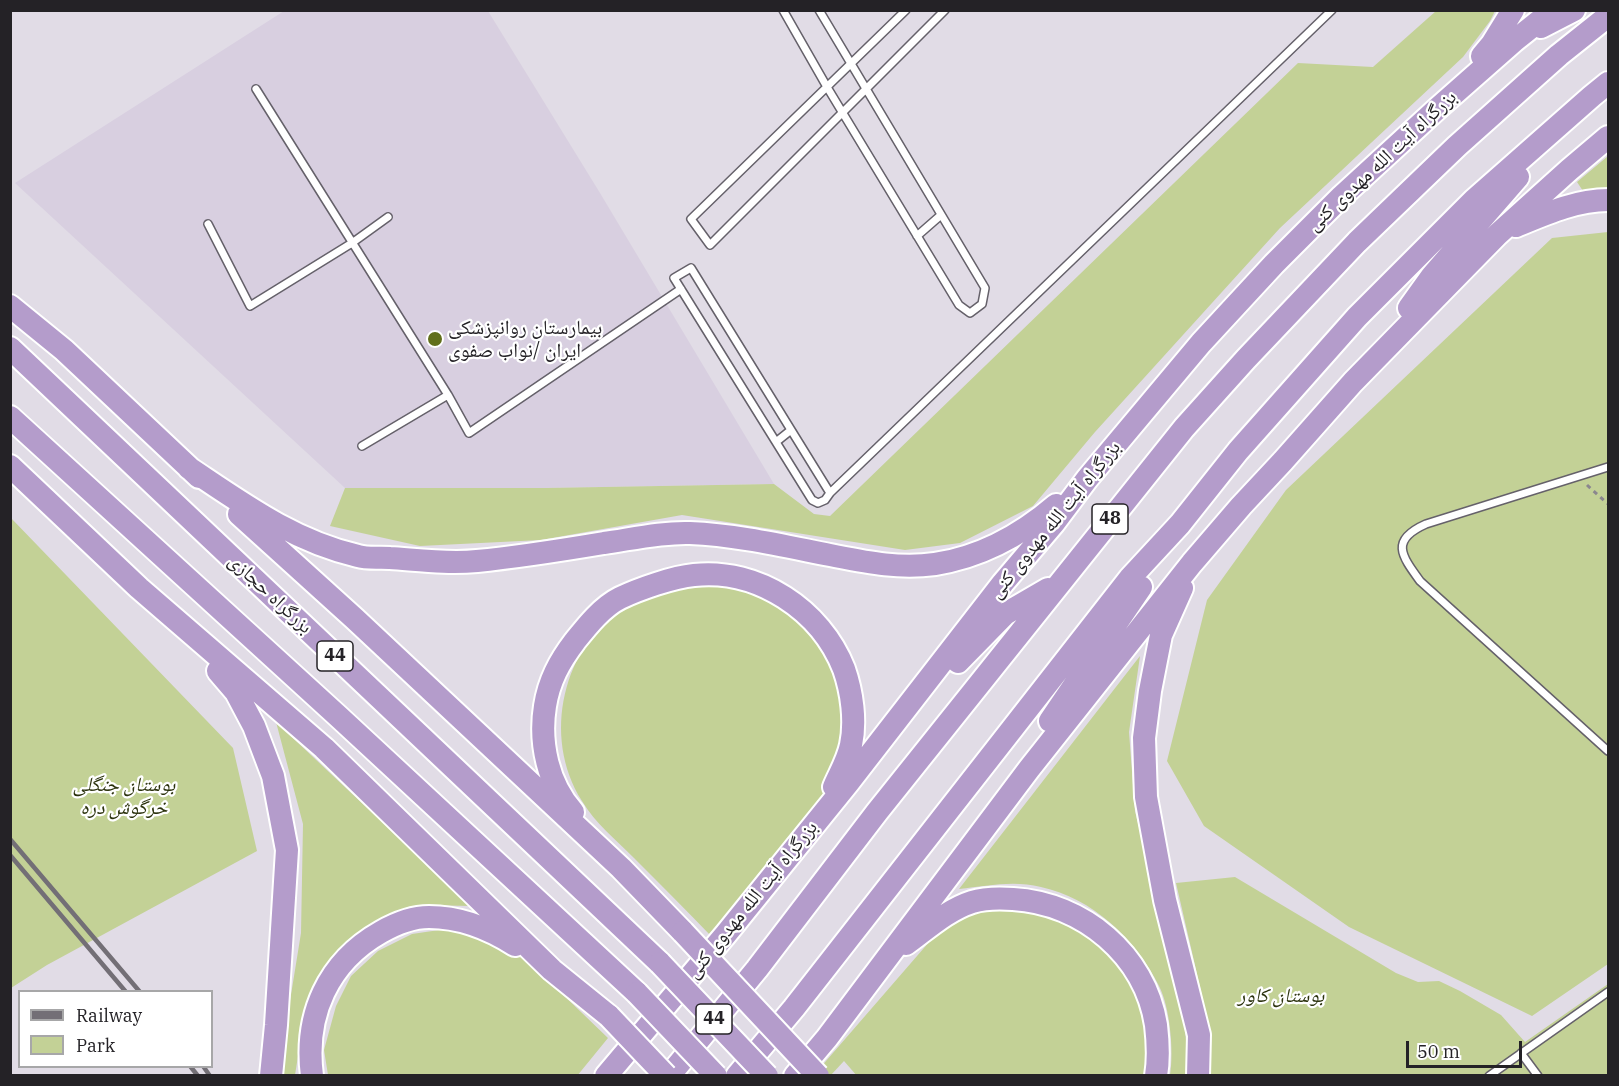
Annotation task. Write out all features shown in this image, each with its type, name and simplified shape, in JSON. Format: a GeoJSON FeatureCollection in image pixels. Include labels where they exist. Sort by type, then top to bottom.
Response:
{"type":"FeatureCollection","features":[{"type":"Feature","properties":{"kind":"highway"},"geometry":{"type":"LineString","coordinates":[[1438,108],[1492,44],[1513,10]]}},
{"type":"Feature","properties":{"kind":"highway","name":"بزرگراه آیت الله مهدوی کنی"},"geometry":{"type":"LineString","coordinates":[[606,1076],[825,812],[1087,479],[1200,343],[1342,196],[1514,40],[1553,10]]}},
{"type":"Feature","properties":{"kind":"highway"},"geometry":{"type":"LineString","coordinates":[[1514,40],[1575,10]]}},
{"type":"Feature","properties":{"kind":"highway","name":"بزرگراه آیت الله مهدوی کنی"},"geometry":{"type":"LineString","coordinates":[[667,1076],[757,969],[877,812],[1059,582],[1184,428],[1246,358],[1357,242],[1457,146],[1559,55],[1608,16]]}},
{"type":"Feature","properties":{"kind":"highway"},"geometry":{"type":"LineString","coordinates":[[738,1076],[801,999],[1130,578],[1180,524],[1238,451],[1357,317],[1474,200],[1608,82]]}},
{"type":"Feature","properties":{"kind":"highway"},"geometry":{"type":"LineString","coordinates":[[1372,361],[1432,276],[1564,121]]}},
{"type":"Feature","properties":{"kind":"highway"},"geometry":{"type":"LineString","coordinates":[[795,1076],[1029,769],[1192,563],[1241,506],[1372,361],[1498,234],[1608,137]]}},
{"type":"Feature","properties":{"kind":"highway"},"geometry":{"type":"LineString","coordinates":[[1498,234],[1575,205],[1608,200]]}},
{"type":"Feature","properties":{"kind":"highway"},"geometry":{"type":"LineString","coordinates":[[10,306],[64,350],[621,868],[818,1076]]}},
{"type":"Feature","properties":{"kind":"highway","name":"بزرگراه حجازی"},"geometry":{"type":"LineString","coordinates":[[10,348],[660,963],[767,1076]]}},
{"type":"Feature","properties":{"kind":"highway","name":"44"},"geometry":{"type":"LineString","coordinates":[[10,417],[637,993],[716,1076]]}},
{"type":"Feature","properties":{"kind":"highway"},"geometry":{"type":"LineString","coordinates":[[10,466],[139,588],[324,748],[552,970]]}},
{"type":"Feature","properties":{"kind":"highway"},"geometry":{"type":"LineString","coordinates":[[189,468],[282,528],[323,546],[361,557],[428,562],[476,561],[687,532],[765,542],[877,564],[906,567],[932,564],[957,560],[982,552],[1002,542],[1036,522],[1087,479]]}},
{"type":"Feature","properties":{"kind":"highway"},"geometry":{"type":"LineString","coordinates":[[1029,769],[1050,720],[1173,539],[1180,524]]}},
{"type":"Feature","properties":{"kind":"highway"},"geometry":{"type":"LineString","coordinates":[[1192,563],[1161,635],[1144,738],[1146,797],[1150,820],[1166,900],[1199,1035],[1198,1076]]}},
{"type":"Feature","properties":{"kind":"highway"},"geometry":{"type":"LineString","coordinates":[[621,868],[569,808],[550,773],[544,743],[543,720],[546,698],[555,671],[567,651],[590,622],[619,599],[666,581],[693,575],[717,574],[738,577],[772,590],[794,603],[825,634],[840,659],[847,679],[852,704],[853,730],[848,756],[825,812]]}},
{"type":"Feature","properties":{"kind":"highway"},"geometry":{"type":"LineString","coordinates":[[903,713],[1005,614],[1059,582]]}},
{"type":"Feature","properties":{"kind":"highway"},"geometry":{"type":"LineString","coordinates":[[139,588],[188,647],[219,671],[237,692],[254,726],[273,776],[287,850],[271,1076]]}},
{"type":"Feature","properties":{"kind":"highway"},"geometry":{"type":"LineString","coordinates":[[884,962],[949,913],[972,902],[997,898],[1027,900],[1075,915],[1099,930],[1119,949],[1144,986],[1154,1014],[1158,1040],[1156,1076]]}},
{"type":"Feature","properties":{"kind":"highway"},"geometry":{"type":"LineString","coordinates":[[312,1076],[310,1037],[324,990],[334,973],[348,956],[368,939],[391,926],[428,917],[466,922],[500,935],[552,970],[609,1016],[667,1076]]}},
{"type":"Feature","properties":{"kind":"lane"},"geometry":{"type":"LineString","coordinates":[[783,10],[959,306],[970,313],[982,304],[985,288],[819,10]]}},
{"type":"Feature","properties":{"kind":"lane"},"geometry":{"type":"LineString","coordinates":[[906,10],[691,219],[710,245],[945,10]]}},
{"type":"Feature","properties":{"kind":"lane"},"geometry":{"type":"LineString","coordinates":[[830,493],[691,268],[674,278],[812,500],[818,503],[825,500],[1332,10]]}},
{"type":"Feature","properties":{"kind":"lane"},"geometry":{"type":"LineString","coordinates":[[256,89],[469,433],[681,289]]}},
{"type":"Feature","properties":{"kind":"lane"},"geometry":{"type":"LineString","coordinates":[[917,236],[941,215]]}},
{"type":"Feature","properties":{"kind":"lane"},"geometry":{"type":"LineString","coordinates":[[208,224],[250,306],[388,218]]}},
{"type":"Feature","properties":{"kind":"lane"},"geometry":{"type":"LineString","coordinates":[[362,446],[447,395]]}},
{"type":"Feature","properties":{"kind":"lane"},"geometry":{"type":"LineString","coordinates":[[776,442],[791,430]]}},
{"type":"Feature","properties":{"kind":"lane"},"geometry":{"type":"LineString","coordinates":[[1608,467],[1426,524],[1414,529],[1406,536],[1402,544],[1405,561],[1420,581],[1608,751]]}},
{"type":"Feature","properties":{"kind":"lane"},"geometry":{"type":"LineString","coordinates":[[1489,1076],[1608,992]]}},
{"type":"Feature","properties":{"kind":"lane"},"geometry":{"type":"LineString","coordinates":[[1521,1053],[1538,1076]]}},
{"type":"Feature","properties":{"kind":"path"},"geometry":{"type":"LineString","coordinates":[[1578,477],[1608,504]]}},
{"type":"Feature","properties":{"kind":"shaded area","name":"بیمارستان روانپزشکی ایران /نواب صفوی"},"geometry":{"type":"Polygon","coordinates":[[[284,11],[488,11],[774,484],[545,488],[345,488],[15,183],[284,11]]]}},
{"type":"Feature","properties":{"kind":"green space"},"geometry":{"type":"Polygon","coordinates":[[[1436,11],[1495,11],[1463,57],[1280,228],[1095,432],[1033,506],[960,543],[905,550],[682,515],[541,540],[420,546],[330,526],[345,488],[545,488],[774,484],[814,514],[830,516],[1298,63],[1373,67],[1436,11]]]}},
{"type":"Feature","properties":{"kind":"green space"},"geometry":{"type":"Polygon","coordinates":[[[1608,156],[1608,191],[1585,194],[1577,182],[1608,156]]]}},
{"type":"Feature","properties":{"kind":"green space"},"geometry":{"type":"Polygon","coordinates":[[[1608,232],[1608,964],[1532,1016],[1349,927],[1204,826],[1167,761],[1207,600],[1286,490],[1552,238],[1608,232]]]}},
{"type":"Feature","properties":{"kind":"green space","name":"بوستان جنگلی خرگوش دره"},"geometry":{"type":"Polygon","coordinates":[[[11,518],[233,748],[257,851],[47,965],[11,988],[11,518]]]}},
{"type":"Feature","properties":{"kind":"green space"},"geometry":{"type":"Polygon","coordinates":[[[709,580],[778,598],[831,652],[849,716],[830,784],[711,936],[587,809],[570,776],[563,749],[561,721],[565,694],[574,668],[587,643],[604,622],[632,601],[709,580]]]}},
{"type":"Feature","properties":{"kind":"green space"},"geometry":{"type":"Polygon","coordinates":[[[1140,656],[1129,732],[1135,811],[1182,1003],[1188,1075],[1170,1075],[1172,1054],[1170,1030],[1163,995],[1138,952],[1110,923],[1078,900],[1041,887],[1010,884],[959,889],[1140,656]]]}},
{"type":"Feature","properties":{"kind":"green space"},"geometry":{"type":"Polygon","coordinates":[[[276,722],[471,906],[423,905],[381,919],[334,955],[314,984],[305,1012],[295,1075],[280,1075],[301,933],[303,824],[276,722]]]}},
{"type":"Feature","properties":{"kind":"green space","name":"بوستان کاور"},"geometry":{"type":"Polygon","coordinates":[[[1235,877],[1396,973],[1418,982],[1439,981],[1460,991],[1501,1015],[1525,1042],[1608,984],[1608,1075],[1208,1075],[1207,1026],[1203,1000],[1176,883],[1235,877]]]}},
{"type":"Feature","properties":{"kind":"green space"},"geometry":{"type":"Polygon","coordinates":[[[1018,908],[1061,918],[1091,938],[1124,970],[1142,1011],[1146,1047],[1144,1075],[857,1076],[844,1061],[831,1075],[813,1076],[943,926],[978,910],[1018,908]]]}},
{"type":"Feature","properties":{"kind":"green space"},"geometry":{"type":"Polygon","coordinates":[[[446,929],[483,933],[527,960],[608,1038],[577,1076],[328,1075],[324,1050],[336,1006],[351,976],[378,951],[412,934],[446,929]]]}},
{"type":"Feature","properties":{"kind":"railway"},"geometry":{"type":"LineString","coordinates":[[10,839],[138,990]]}},
{"type":"Feature","properties":{"kind":"railway"},"geometry":{"type":"LineString","coordinates":[[10,855],[124,990]]}},
{"type":"Feature","properties":{"kind":"railway"},"geometry":{"type":"LineString","coordinates":[[192,1068],[198,1076]]}},
{"type":"Feature","properties":{"kind":"railway"},"geometry":{"type":"LineString","coordinates":[[204,1068],[210,1076]]}},
{"type":"Feature","properties":{"kind":"place","name":"بیمارستان روانپزشکی ایران /نواب صفوی"},"geometry":{"type":"Point","coordinates":[435,339]}}]}
